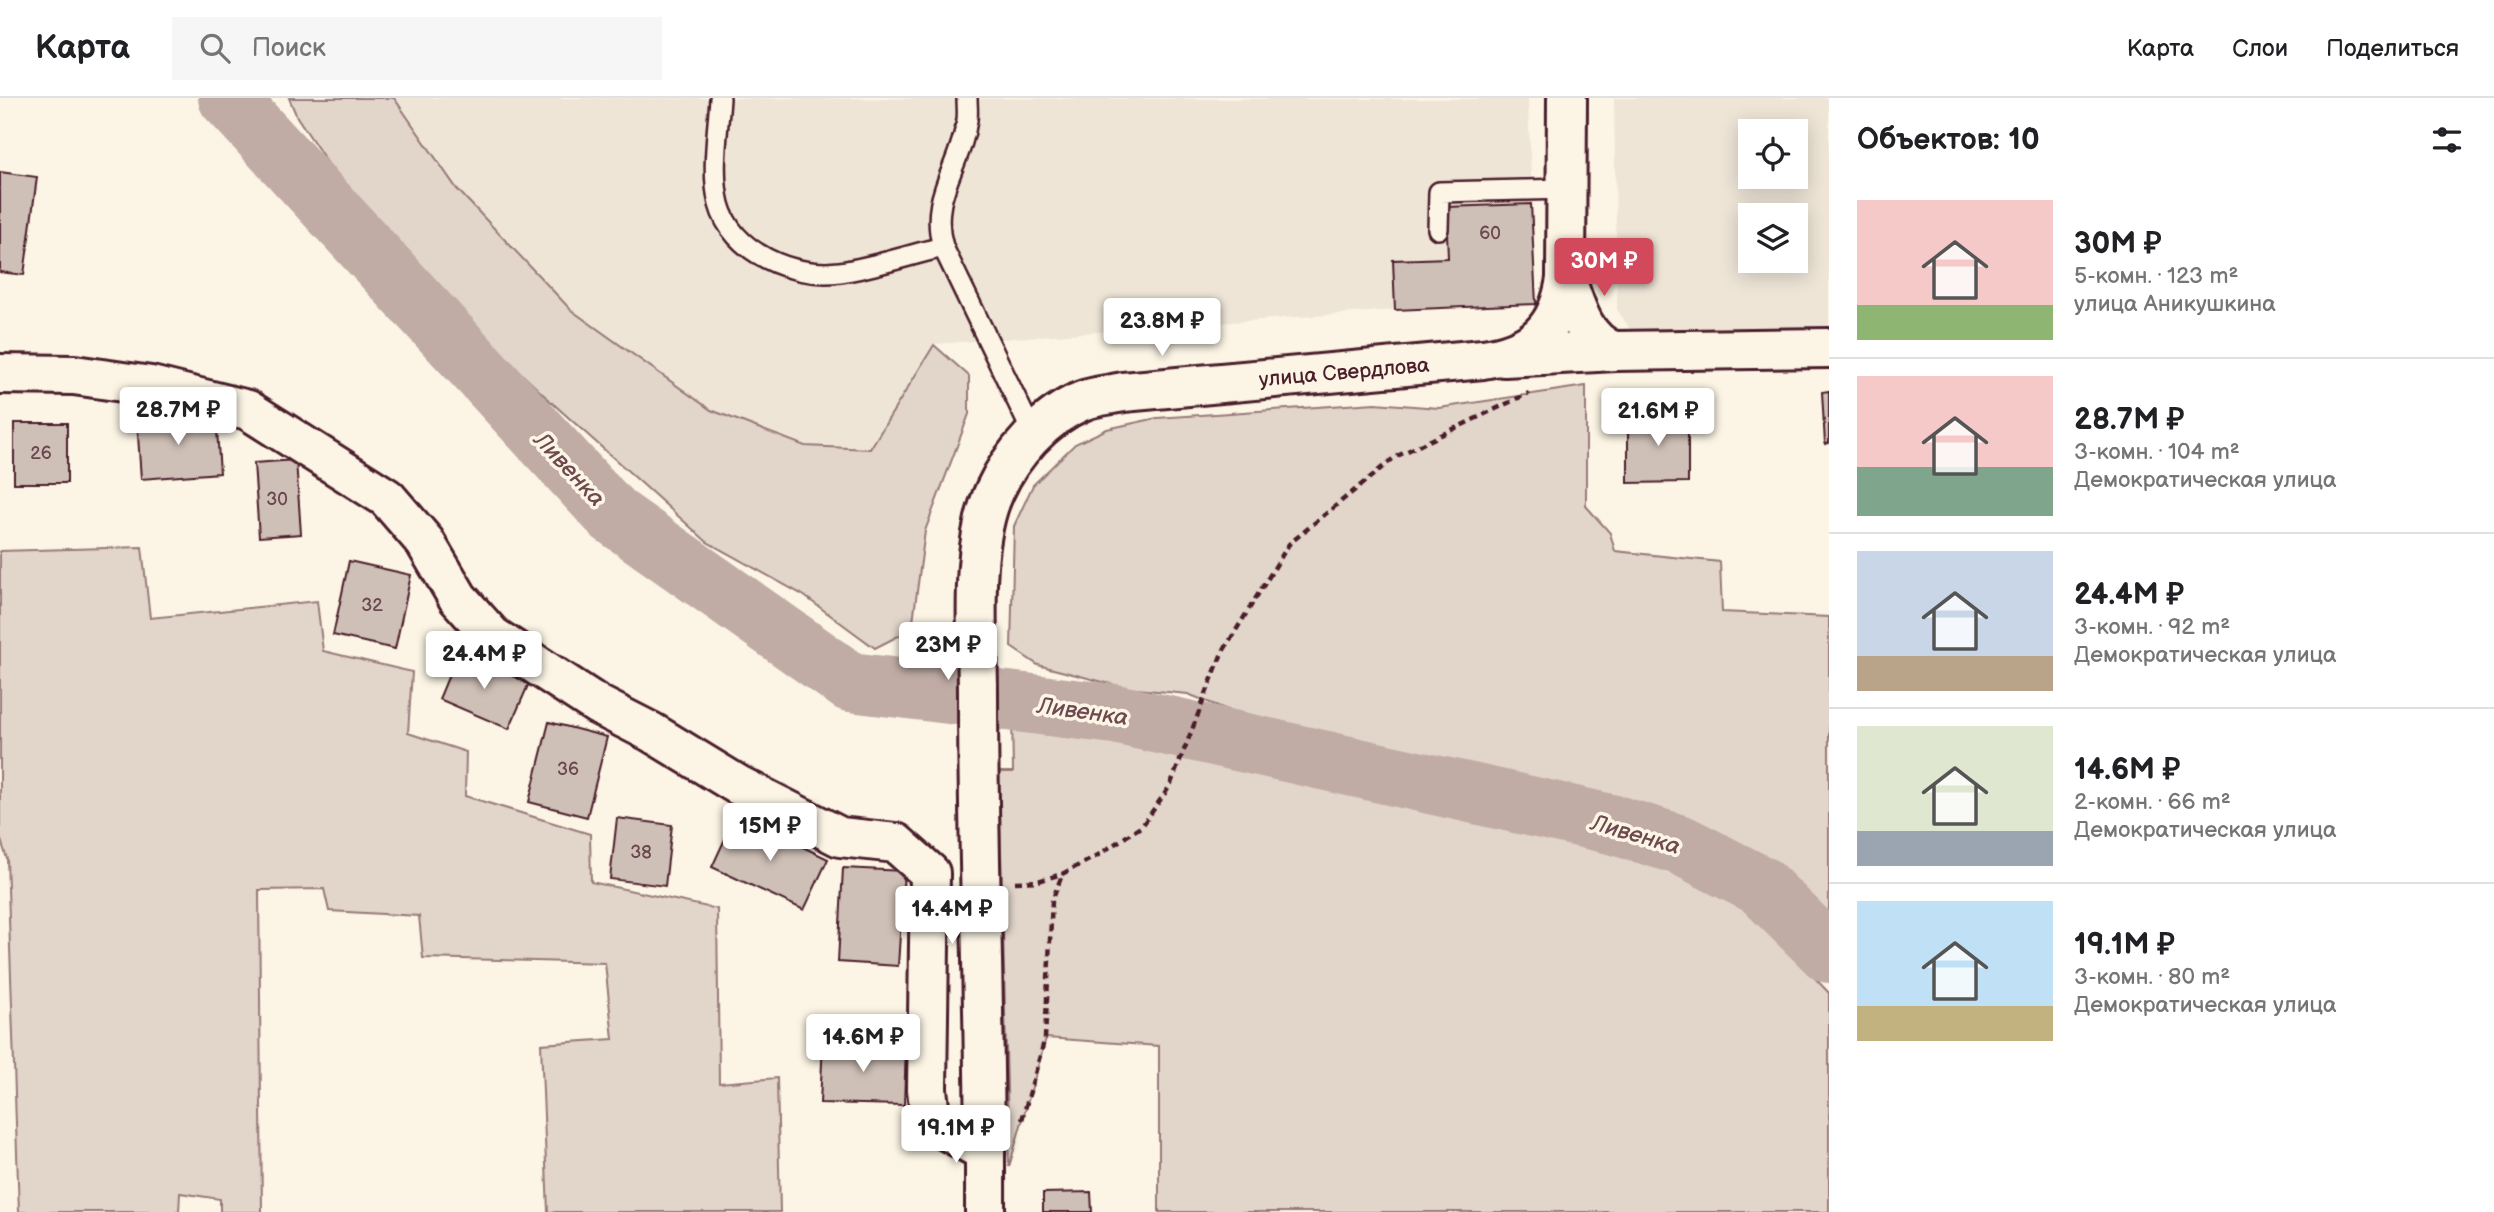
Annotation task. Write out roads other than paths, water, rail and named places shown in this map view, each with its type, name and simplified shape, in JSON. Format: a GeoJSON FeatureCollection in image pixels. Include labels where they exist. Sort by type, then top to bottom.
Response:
{"type":"FeatureCollection","features":[{"type":"Feature","properties":{"kind":"street"},"geometry":{"type":"LineString","coordinates":[[1517,350],[1551,324],[1566,279],[1567,98]]}},
{"type":"Feature","properties":{"kind":"street"},"geometry":{"type":"LineString","coordinates":[[1566,279],[1574,305],[1587,329],[1602,346],[1615,351]]}},
{"type":"Feature","properties":{"kind":"street","name":"улица Свердлова"},"geometry":{"type":"LineString","coordinates":[[985,1212],[978,772],[979,554],[988,507],[995,489],[1017,455],[1034,436],[1049,421],[1082,401],[1123,392],[1517,350],[1829,348]]}},
{"type":"Feature","properties":{"kind":"street"},"geometry":{"type":"LineString","coordinates":[[0,374],[74,374],[139,384],[248,410],[387,498],[425,542],[458,598],[492,636],[598,705],[650,732],[738,785],[840,837],[896,843],[930,873],[927,1090],[930,1116],[937,1125],[985,1152]]}},
{"type":"Feature","properties":{"kind":"lane"},"geometry":{"type":"LineString","coordinates":[[720,98],[716,180],[719,203],[724,220],[735,236],[753,250],[773,262],[795,269],[838,272],[943,247]]}},
{"type":"Feature","properties":{"kind":"lane"},"geometry":{"type":"LineString","coordinates":[[967,98],[967,122],[940,205],[943,247],[1034,436]]}},
{"type":"Feature","properties":{"kind":"lane"},"geometry":{"type":"LineString","coordinates":[[1438,229],[1439,192],[1567,189]]}},
{"type":"Feature","properties":{"kind":"waterway","name":"Ливенка"},"geometry":{"type":"LineString","coordinates":[[228,98],[613,515],[850,682],[1115,714],[1615,825],[1681,845],[1761,886],[1829,953]]}}]}
